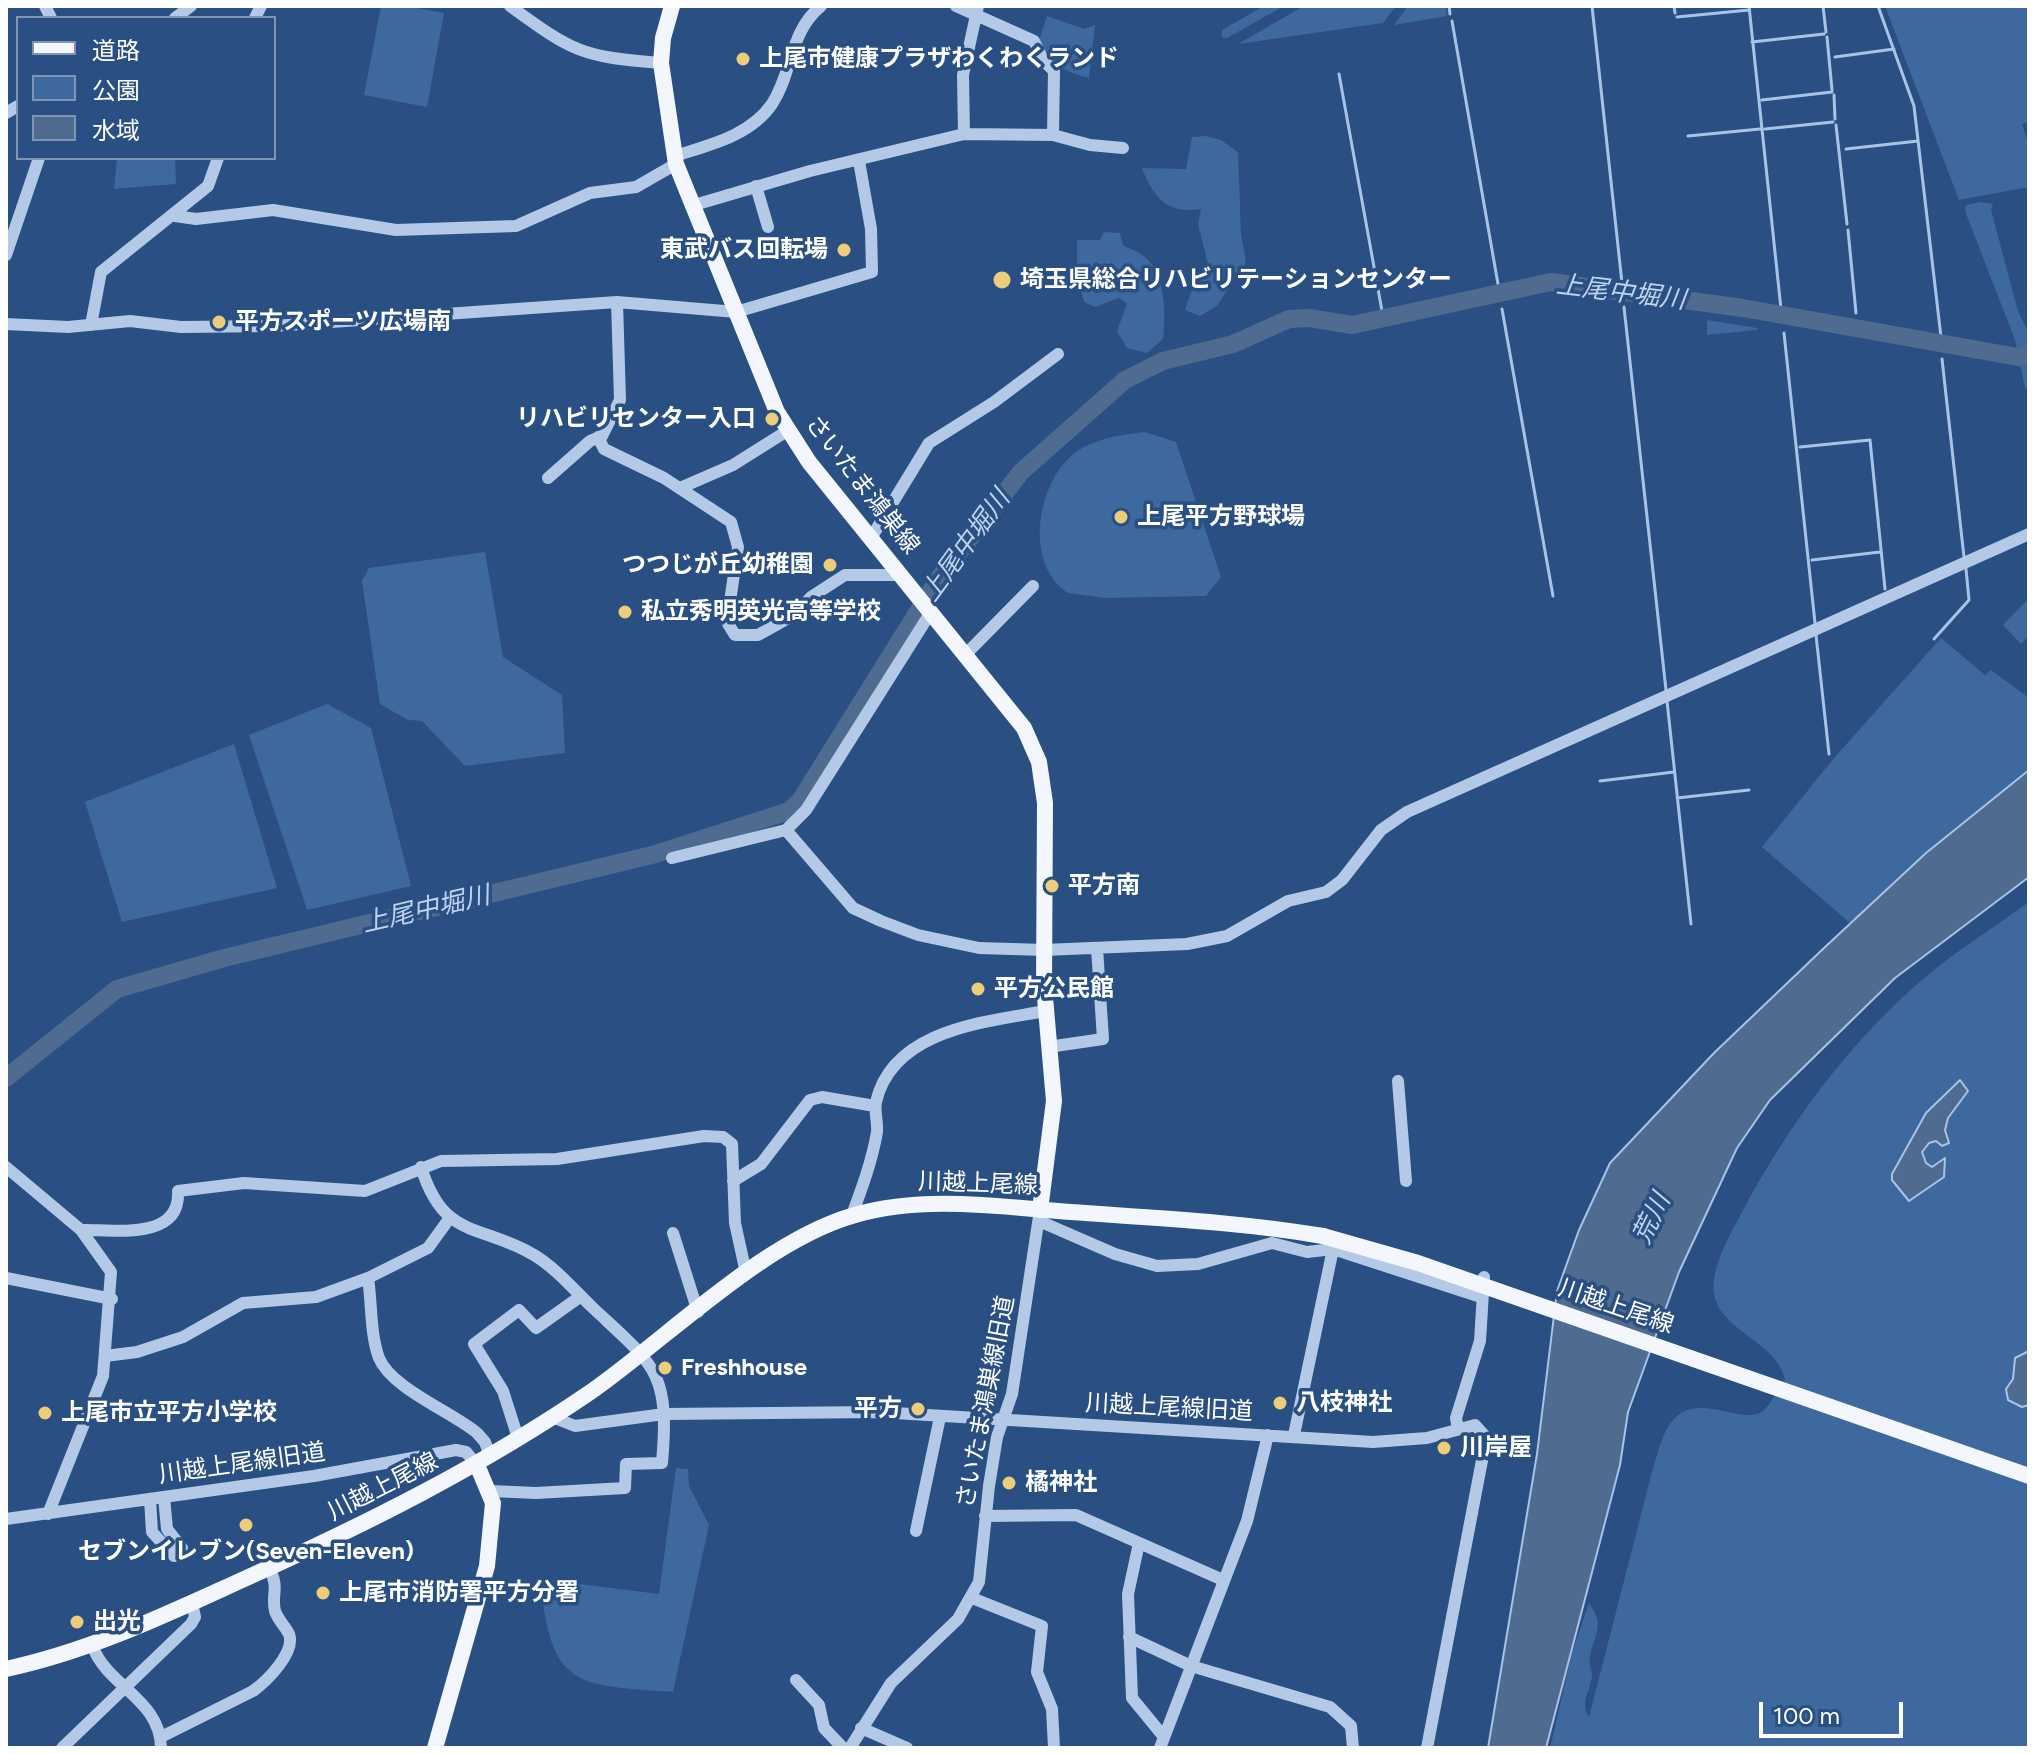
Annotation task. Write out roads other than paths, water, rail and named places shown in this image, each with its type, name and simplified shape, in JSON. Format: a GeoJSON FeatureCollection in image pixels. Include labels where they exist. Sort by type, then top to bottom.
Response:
{"type":"FeatureCollection","features":[{"type":"Feature","properties":{"kind":"main road","name":"さいたま鴻巣線"},"geometry":{"type":"LineString","coordinates":[[672,6],[663,38],[661,63],[676,160],[691,206],[787,431],[1024,728],[1039,762],[1045,803],[1045,1011],[1053,1122],[1040,1216]]}},
{"type":"Feature","properties":{"kind":"main road","name":"川越上尾線"},"geometry":{"type":"LineString","coordinates":[[6,1669],[93,1647],[391,1512],[484,1461],[552,1417],[644,1354],[746,1273],[794,1240],[852,1215],[882,1208],[934,1204],[1040,1216],[1236,1224],[1328,1243],[1441,1271],[2029,1476]]}},
{"type":"Feature","properties":{"kind":"main road"},"geometry":{"type":"LineString","coordinates":[[435,1748],[487,1566],[493,1512],[484,1461]]}},
{"type":"Feature","properties":{"kind":"street"},"geometry":{"type":"LineString","coordinates":[[510,6],[571,49],[612,59],[661,63]]}},
{"type":"Feature","properties":{"kind":"street"},"geometry":{"type":"LineString","coordinates":[[175,216],[196,219],[273,210],[396,230],[516,226],[590,193],[636,187],[676,160],[734,135],[768,109],[802,26],[821,6]]}},
{"type":"Feature","properties":{"kind":"street"},"geometry":{"type":"LineString","coordinates":[[956,6],[976,10],[1030,38],[1043,60],[1054,71],[1053,135]]}},
{"type":"Feature","properties":{"kind":"street"},"geometry":{"type":"LineString","coordinates":[[964,134],[963,75],[976,10]]}},
{"type":"Feature","properties":{"kind":"street"},"geometry":{"type":"LineString","coordinates":[[691,206],[756,186],[964,134],[1053,135],[1090,145],[1123,148]]}},
{"type":"Feature","properties":{"kind":"street"},"geometry":{"type":"LineString","coordinates":[[6,255],[38,160]]}},
{"type":"Feature","properties":{"kind":"street"},"geometry":{"type":"LineString","coordinates":[[91,325],[101,272],[113,259],[175,216],[208,186],[217,160]]}},
{"type":"Feature","properties":{"kind":"street"},"geometry":{"type":"LineString","coordinates":[[6,324],[91,325],[130,321],[181,327],[274,326],[617,302],[736,312],[872,272],[871,229],[859,161]]}},
{"type":"Feature","properties":{"kind":"street"},"geometry":{"type":"LineString","coordinates":[[756,186],[768,227]]}},
{"type":"Feature","properties":{"kind":"street"},"geometry":{"type":"LineString","coordinates":[[548,478],[598,437],[620,400],[617,302]]}},
{"type":"Feature","properties":{"kind":"street"},"geometry":{"type":"LineString","coordinates":[[871,538],[929,443],[994,402],[1058,354]]}},
{"type":"Feature","properties":{"kind":"street"},"geometry":{"type":"LineString","coordinates":[[680,488],[733,465],[787,431]]}},
{"type":"Feature","properties":{"kind":"street"},"geometry":{"type":"LineString","coordinates":[[598,437],[604,449],[680,488],[731,522],[738,547],[727,622],[735,635],[758,635],[794,615],[811,597],[845,575],[902,575]]}},
{"type":"Feature","properties":{"kind":"street"},"geometry":{"type":"LineString","coordinates":[[786,830],[853,908],[918,935],[979,948],[1044,950],[1211,941],[1241,929],[1288,901],[1326,892],[1342,880],[1381,830],[1407,812],[2029,534]]}},
{"type":"Feature","properties":{"kind":"street"},"geometry":{"type":"LineString","coordinates":[[965,655],[1033,586]]}},
{"type":"Feature","properties":{"kind":"street"},"geometry":{"type":"LineString","coordinates":[[672,858],[786,830],[806,810],[926,606]]}},
{"type":"Feature","properties":{"kind":"street"},"geometry":{"type":"LineString","coordinates":[[1048,1047],[1103,1039],[1097,948]]}},
{"type":"Feature","properties":{"kind":"street"},"geometry":{"type":"LineString","coordinates":[[852,1215],[877,1133],[875,1106],[890,1071],[936,1036],[962,1026],[1045,1011]]}},
{"type":"Feature","properties":{"kind":"street"},"geometry":{"type":"LineString","coordinates":[[1398,1081],[1406,1181]]}},
{"type":"Feature","properties":{"kind":"street"},"geometry":{"type":"LineString","coordinates":[[733,1181],[761,1164],[810,1100],[822,1097],[875,1106]]}},
{"type":"Feature","properties":{"kind":"street"},"geometry":{"type":"LineString","coordinates":[[81,1230],[145,1231],[166,1218],[178,1198],[178,1191],[244,1183],[365,1191],[389,1184],[421,1167],[456,1160],[557,1159],[704,1136],[730,1140],[739,1254],[746,1273]]}},
{"type":"Feature","properties":{"kind":"street"},"geometry":{"type":"LineString","coordinates":[[6,1167],[81,1230],[111,1272],[112,1299],[98,1390],[48,1514]]}},
{"type":"Feature","properties":{"kind":"street"},"geometry":{"type":"LineString","coordinates":[[421,1167],[449,1219],[536,1256],[644,1354],[654,1369],[664,1414],[662,1463],[626,1464],[625,1488],[536,1493],[491,1491]]}},
{"type":"Feature","properties":{"kind":"street"},"geometry":{"type":"LineString","coordinates":[[1040,1216],[1115,1254],[1169,1268],[1210,1262],[1272,1243],[1307,1252],[1328,1243],[1481,1297]]}},
{"type":"Feature","properties":{"kind":"street","name":"さいたま鴻巣線旧道"},"geometry":{"type":"LineString","coordinates":[[850,1748],[891,1683],[945,1634],[972,1598],[981,1569],[985,1516],[1002,1422],[1015,1382],[1040,1216]]}},
{"type":"Feature","properties":{"kind":"street"},"geometry":{"type":"LineString","coordinates":[[105,1356],[137,1352],[183,1337],[243,1303],[316,1297],[368,1278],[428,1248],[449,1219]]}},
{"type":"Feature","properties":{"kind":"street"},"geometry":{"type":"LineString","coordinates":[[673,1233],[698,1312]]}},
{"type":"Feature","properties":{"kind":"street"},"geometry":{"type":"LineString","coordinates":[[1294,1435],[1328,1243]]}},
{"type":"Feature","properties":{"kind":"street"},"geometry":{"type":"LineString","coordinates":[[1458,1429],[1456,1418],[1480,1341],[1484,1277]]}},
{"type":"Feature","properties":{"kind":"street"},"geometry":{"type":"LineString","coordinates":[[6,1278],[112,1299]]}},
{"type":"Feature","properties":{"kind":"street"},"geometry":{"type":"LineString","coordinates":[[368,1278],[376,1343],[382,1364],[401,1383],[477,1433],[485,1442],[484,1461]]}},
{"type":"Feature","properties":{"kind":"street"},"geometry":{"type":"LineString","coordinates":[[518,1438],[503,1391],[474,1344],[519,1310],[536,1328],[581,1296]]}},
{"type":"Feature","properties":{"kind":"street","name":"川越上尾線旧道"},"geometry":{"type":"LineString","coordinates":[[664,1414],[859,1411],[1002,1422],[1406,1442],[1475,1425],[1484,1435],[1484,1450],[1427,1748]]}},
{"type":"Feature","properties":{"kind":"street"},"geometry":{"type":"LineString","coordinates":[[552,1417],[575,1426],[664,1414]]}},
{"type":"Feature","properties":{"kind":"street"},"geometry":{"type":"LineString","coordinates":[[916,1531],[940,1417]]}},
{"type":"Feature","properties":{"kind":"street"},"geometry":{"type":"LineString","coordinates":[[1162,1742],[1247,1521],[1268,1435]]}},
{"type":"Feature","properties":{"kind":"street","name":"川越上尾線旧道"},"geometry":{"type":"LineString","coordinates":[[6,1519],[374,1467],[456,1450],[484,1461]]}},
{"type":"Feature","properties":{"kind":"street"},"geometry":{"type":"LineString","coordinates":[[150,1499],[152,1532],[174,1556],[182,1548],[167,1529],[164,1497]]}},
{"type":"Feature","properties":{"kind":"street"},"geometry":{"type":"LineString","coordinates":[[985,1516],[1066,1512],[1223,1580]]}},
{"type":"Feature","properties":{"kind":"street"},"geometry":{"type":"LineString","coordinates":[[1139,1543],[1129,1576],[1132,1698],[1162,1742]]}},
{"type":"Feature","properties":{"kind":"street"},"geometry":{"type":"LineString","coordinates":[[93,1647],[98,1661],[128,1688],[154,1718],[161,1743],[263,1684],[288,1650],[289,1635],[275,1609],[277,1586],[269,1568]]}},
{"type":"Feature","properties":{"kind":"street"},"geometry":{"type":"LineString","coordinates":[[972,1598],[1042,1626],[1037,1672],[1052,1709],[1054,1748]]}},
{"type":"Feature","properties":{"kind":"street"},"geometry":{"type":"LineString","coordinates":[[62,1748],[128,1688],[191,1624],[195,1617],[192,1603]]}},
{"type":"Feature","properties":{"kind":"street"},"geometry":{"type":"LineString","coordinates":[[1129,1637],[1191,1666],[1330,1707],[1351,1726],[1353,1748]]}},
{"type":"Feature","properties":{"kind":"street"},"geometry":{"type":"LineString","coordinates":[[796,1680],[819,1705],[824,1728],[843,1748]]}},
{"type":"Feature","properties":{"kind":"street"},"geometry":{"type":"LineString","coordinates":[[861,1728],[907,1748]]}},
{"type":"Feature","properties":{"kind":"water","name":"荒川"},"geometry":{"type":"Polygon","coordinates":[[[2029,770],[2029,877],[1895,978],[1770,1100],[1737,1148],[1679,1272],[1628,1412],[1620,1465],[1546,1748],[1488,1748],[1537,1454],[1557,1291],[1579,1230],[1610,1163],[1714,1053],[1824,948],[1926,853],[2029,770]]]}},
{"type":"Feature","properties":{"kind":"water"},"geometry":{"type":"Polygon","coordinates":[[[1960,1080],[1968,1091],[1948,1118],[1945,1130],[1949,1143],[1942,1146],[1936,1141],[1929,1143],[1922,1152],[1926,1163],[1932,1167],[1945,1158],[1944,1177],[1909,1201],[1892,1180],[1892,1174],[1926,1113],[1960,1080]]]}},
{"type":"Feature","properties":{"kind":"water"},"geometry":{"type":"Polygon","coordinates":[[[2029,1351],[2029,1405],[2022,1407],[2008,1400],[2006,1389],[2013,1379],[2015,1358],[2029,1351]]]}},
{"type":"Feature","properties":{"kind":"waterway"},"geometry":{"type":"LineString","coordinates":[[1449,6],[1450,14]]}},
{"type":"Feature","properties":{"kind":"waterway"},"geometry":{"type":"LineString","coordinates":[[1592,6],[1622,283]]}},
{"type":"Feature","properties":{"kind":"waterway"},"geometry":{"type":"LineString","coordinates":[[1674,6],[1675,13]]}},
{"type":"Feature","properties":{"kind":"waterway"},"geometry":{"type":"LineString","coordinates":[[1749,6],[1781,309]]}},
{"type":"Feature","properties":{"kind":"waterway"},"geometry":{"type":"LineString","coordinates":[[1823,6],[1826,32]]}},
{"type":"Feature","properties":{"kind":"waterway"},"geometry":{"type":"LineString","coordinates":[[1878,6],[1914,106],[1941,337]]}},
{"type":"Feature","properties":{"kind":"waterway"},"geometry":{"type":"LineString","coordinates":[[1677,17],[1749,10]]}},
{"type":"Feature","properties":{"kind":"waterway"},"geometry":{"type":"LineString","coordinates":[[1452,21],[1498,284]]}},
{"type":"Feature","properties":{"kind":"waterway"},"geometry":{"type":"LineString","coordinates":[[1752,42],[1824,34]]}},
{"type":"Feature","properties":{"kind":"waterway"},"geometry":{"type":"LineString","coordinates":[[1827,37],[1832,90]]}},
{"type":"Feature","properties":{"kind":"waterway"},"geometry":{"type":"LineString","coordinates":[[1835,57],[1894,49]]}},
{"type":"Feature","properties":{"kind":"waterway"},"geometry":{"type":"LineString","coordinates":[[1339,74],[1382,311]]}},
{"type":"Feature","properties":{"kind":"waterway"},"geometry":{"type":"LineString","coordinates":[[1762,100],[1832,92]]}},
{"type":"Feature","properties":{"kind":"waterway"},"geometry":{"type":"LineString","coordinates":[[1834,95],[1835,119]]}},
{"type":"Feature","properties":{"kind":"waterway"},"geometry":{"type":"LineString","coordinates":[[1765,129],[1833,122]]}},
{"type":"Feature","properties":{"kind":"waterway"},"geometry":{"type":"LineString","coordinates":[[1836,125],[1847,224]]}},
{"type":"Feature","properties":{"kind":"waterway"},"geometry":{"type":"LineString","coordinates":[[1688,136],[1760,129]]}},
{"type":"Feature","properties":{"kind":"waterway"},"geometry":{"type":"LineString","coordinates":[[1846,149],[1918,141]]}},
{"type":"Feature","properties":{"kind":"waterway"},"geometry":{"type":"LineString","coordinates":[[1848,230],[1856,313]]}},
{"type":"Feature","properties":{"kind":"waterway","name":"上尾中堀川"},"geometry":{"type":"LineString","coordinates":[[6,1078],[117,989],[224,958],[652,855],[789,811],[800,801],[937,581],[1021,472],[1125,380],[1163,361],[1233,344],[1289,319],[1309,318],[1352,325],[1551,282],[1743,308],[2018,357],[2029,354]]}},
{"type":"Feature","properties":{"kind":"waterway"},"geometry":{"type":"LineString","coordinates":[[1624,307],[1666,690]]}},
{"type":"Feature","properties":{"kind":"waterway"},"geometry":{"type":"LineString","coordinates":[[1502,309],[1553,596]]}},
{"type":"Feature","properties":{"kind":"waterway"},"geometry":{"type":"LineString","coordinates":[[1784,333],[1815,623]]}},
{"type":"Feature","properties":{"kind":"waterway"},"geometry":{"type":"LineString","coordinates":[[1942,359],[1964,557]]}},
{"type":"Feature","properties":{"kind":"waterway"},"geometry":{"type":"LineString","coordinates":[[1800,447],[1870,440],[1885,589]]}},
{"type":"Feature","properties":{"kind":"waterway"},"geometry":{"type":"LineString","coordinates":[[1812,560],[1880,552]]}},
{"type":"Feature","properties":{"kind":"waterway"},"geometry":{"type":"LineString","coordinates":[[1934,639],[1969,600],[1966,569]]}},
{"type":"Feature","properties":{"kind":"waterway"},"geometry":{"type":"LineString","coordinates":[[1816,635],[1829,754]]}},
{"type":"Feature","properties":{"kind":"waterway"},"geometry":{"type":"LineString","coordinates":[[1667,701],[1691,924]]}},
{"type":"Feature","properties":{"kind":"waterway"},"geometry":{"type":"LineString","coordinates":[[1600,781],[1674,772]]}},
{"type":"Feature","properties":{"kind":"waterway"},"geometry":{"type":"LineString","coordinates":[[1677,798],[1749,790]]}},
{"type":"Feature","properties":{"kind":"place","name":"上尾市健康プラザわくわくランド"},"geometry":{"type":"Point","coordinates":[743,59]}},
{"type":"Feature","properties":{"kind":"place","name":"東武バス回転場"},"geometry":{"type":"Point","coordinates":[844,250]}},
{"type":"Feature","properties":{"kind":"place","name":"埼玉県総合リハビリテーションセンター"},"geometry":{"type":"Point","coordinates":[1002,280]}},
{"type":"Feature","properties":{"kind":"place","name":"平方スポーツ広場南"},"geometry":{"type":"Point","coordinates":[219,322]}},
{"type":"Feature","properties":{"kind":"place","name":"リハビリセンター入口"},"geometry":{"type":"Point","coordinates":[772,419]}},
{"type":"Feature","properties":{"kind":"place","name":"上尾平方野球場"},"geometry":{"type":"Point","coordinates":[1121,517]}},
{"type":"Feature","properties":{"kind":"place","name":"つつじが丘幼稚園"},"geometry":{"type":"Point","coordinates":[830,565]}},
{"type":"Feature","properties":{"kind":"place","name":"私立秀明英光高等学校"},"geometry":{"type":"Point","coordinates":[625,612]}},
{"type":"Feature","properties":{"kind":"place","name":"平方南"},"geometry":{"type":"Point","coordinates":[1052,886]}},
{"type":"Feature","properties":{"kind":"place","name":"平方公民館"},"geometry":{"type":"Point","coordinates":[978,989]}},
{"type":"Feature","properties":{"kind":"place","name":"Freshhouse"},"geometry":{"type":"Point","coordinates":[665,1368]}},
{"type":"Feature","properties":{"kind":"place","name":"八枝神社"},"geometry":{"type":"Point","coordinates":[1280,1403]}},
{"type":"Feature","properties":{"kind":"place","name":"平方"},"geometry":{"type":"Point","coordinates":[918,1409]}},
{"type":"Feature","properties":{"kind":"place","name":"上尾市立平方小学校"},"geometry":{"type":"Point","coordinates":[45,1413]}},
{"type":"Feature","properties":{"kind":"place","name":"川岸屋"},"geometry":{"type":"Point","coordinates":[1444,1448]}},
{"type":"Feature","properties":{"kind":"place","name":"橘神社"},"geometry":{"type":"Point","coordinates":[1009,1483]}},
{"type":"Feature","properties":{"kind":"place","name":"セブンイレブン(Seven-Eleven)"},"geometry":{"type":"Point","coordinates":[246,1525]}},
{"type":"Feature","properties":{"kind":"place","name":"上尾市消防署平方分署"},"geometry":{"type":"Point","coordinates":[323,1593]}},
{"type":"Feature","properties":{"kind":"place","name":"出光"},"geometry":{"type":"Point","coordinates":[77,1622]}}]}
